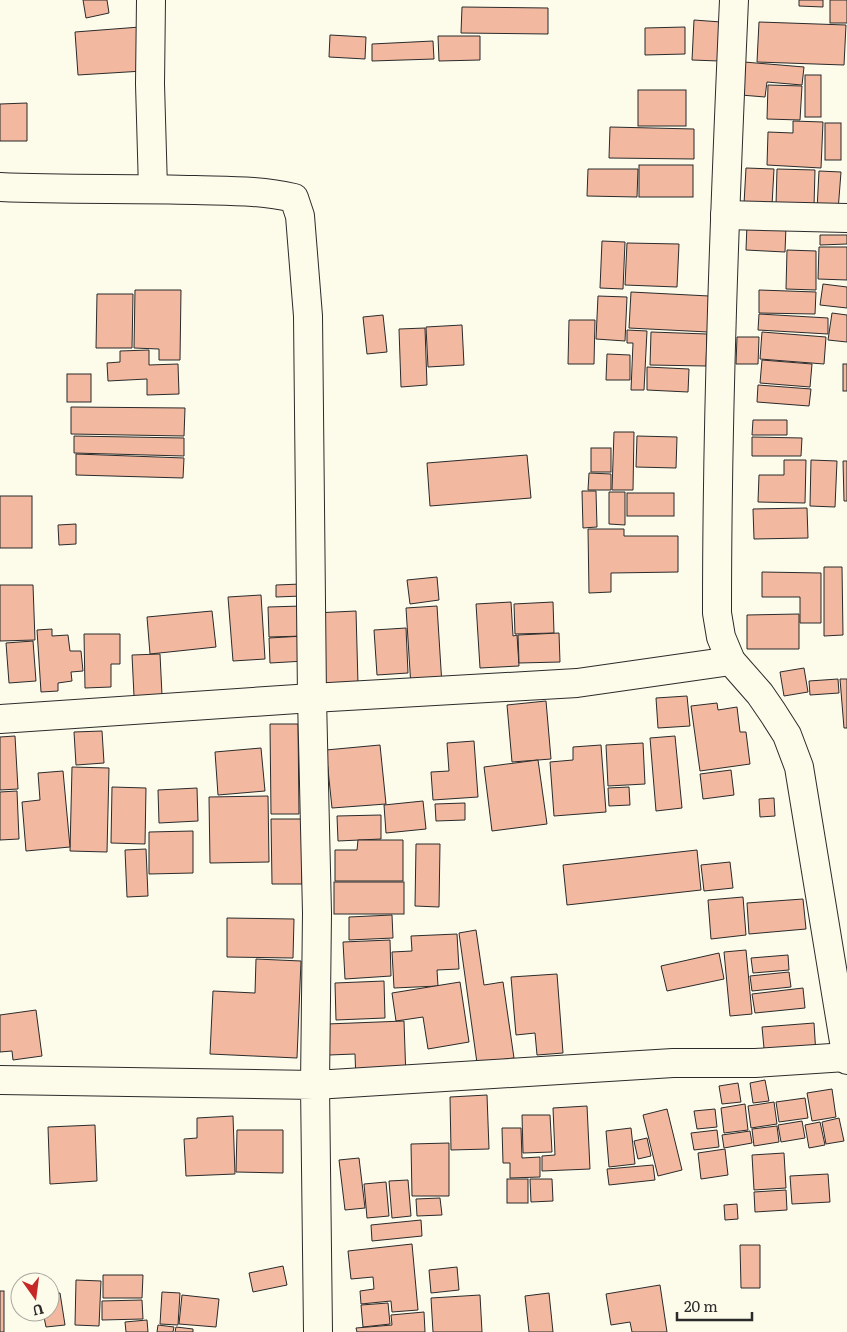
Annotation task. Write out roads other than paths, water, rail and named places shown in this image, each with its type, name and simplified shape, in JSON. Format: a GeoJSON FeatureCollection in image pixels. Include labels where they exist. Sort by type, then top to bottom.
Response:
{"type":"FeatureCollection","features":[{"type":"Feature","properties":{"kind":"street"},"geometry":{"type":"LineString","coordinates":[[151,0],[150,84],[153,189]]}},
{"type":"Feature","properties":{"kind":"street"},"geometry":{"type":"LineString","coordinates":[[0,1080],[315,1085],[673,1063],[755,1063],[847,1058],[799,767],[787,735],[773,713],[760,694],[731,661],[721,637],[717,613],[717,462],[734,0]]}},
{"type":"Feature","properties":{"kind":"street"},"geometry":{"type":"LineString","coordinates":[[0,187],[269,192],[294,198],[300,216],[308,316],[312,698],[318,913],[315,1085],[318,1332]]}},
{"type":"Feature","properties":{"kind":"street"},"geometry":{"type":"LineString","coordinates":[[725,215],[847,218]]}},
{"type":"Feature","properties":{"kind":"street"},"geometry":{"type":"LineString","coordinates":[[0,719],[312,698],[577,683],[731,661]]}}]}
